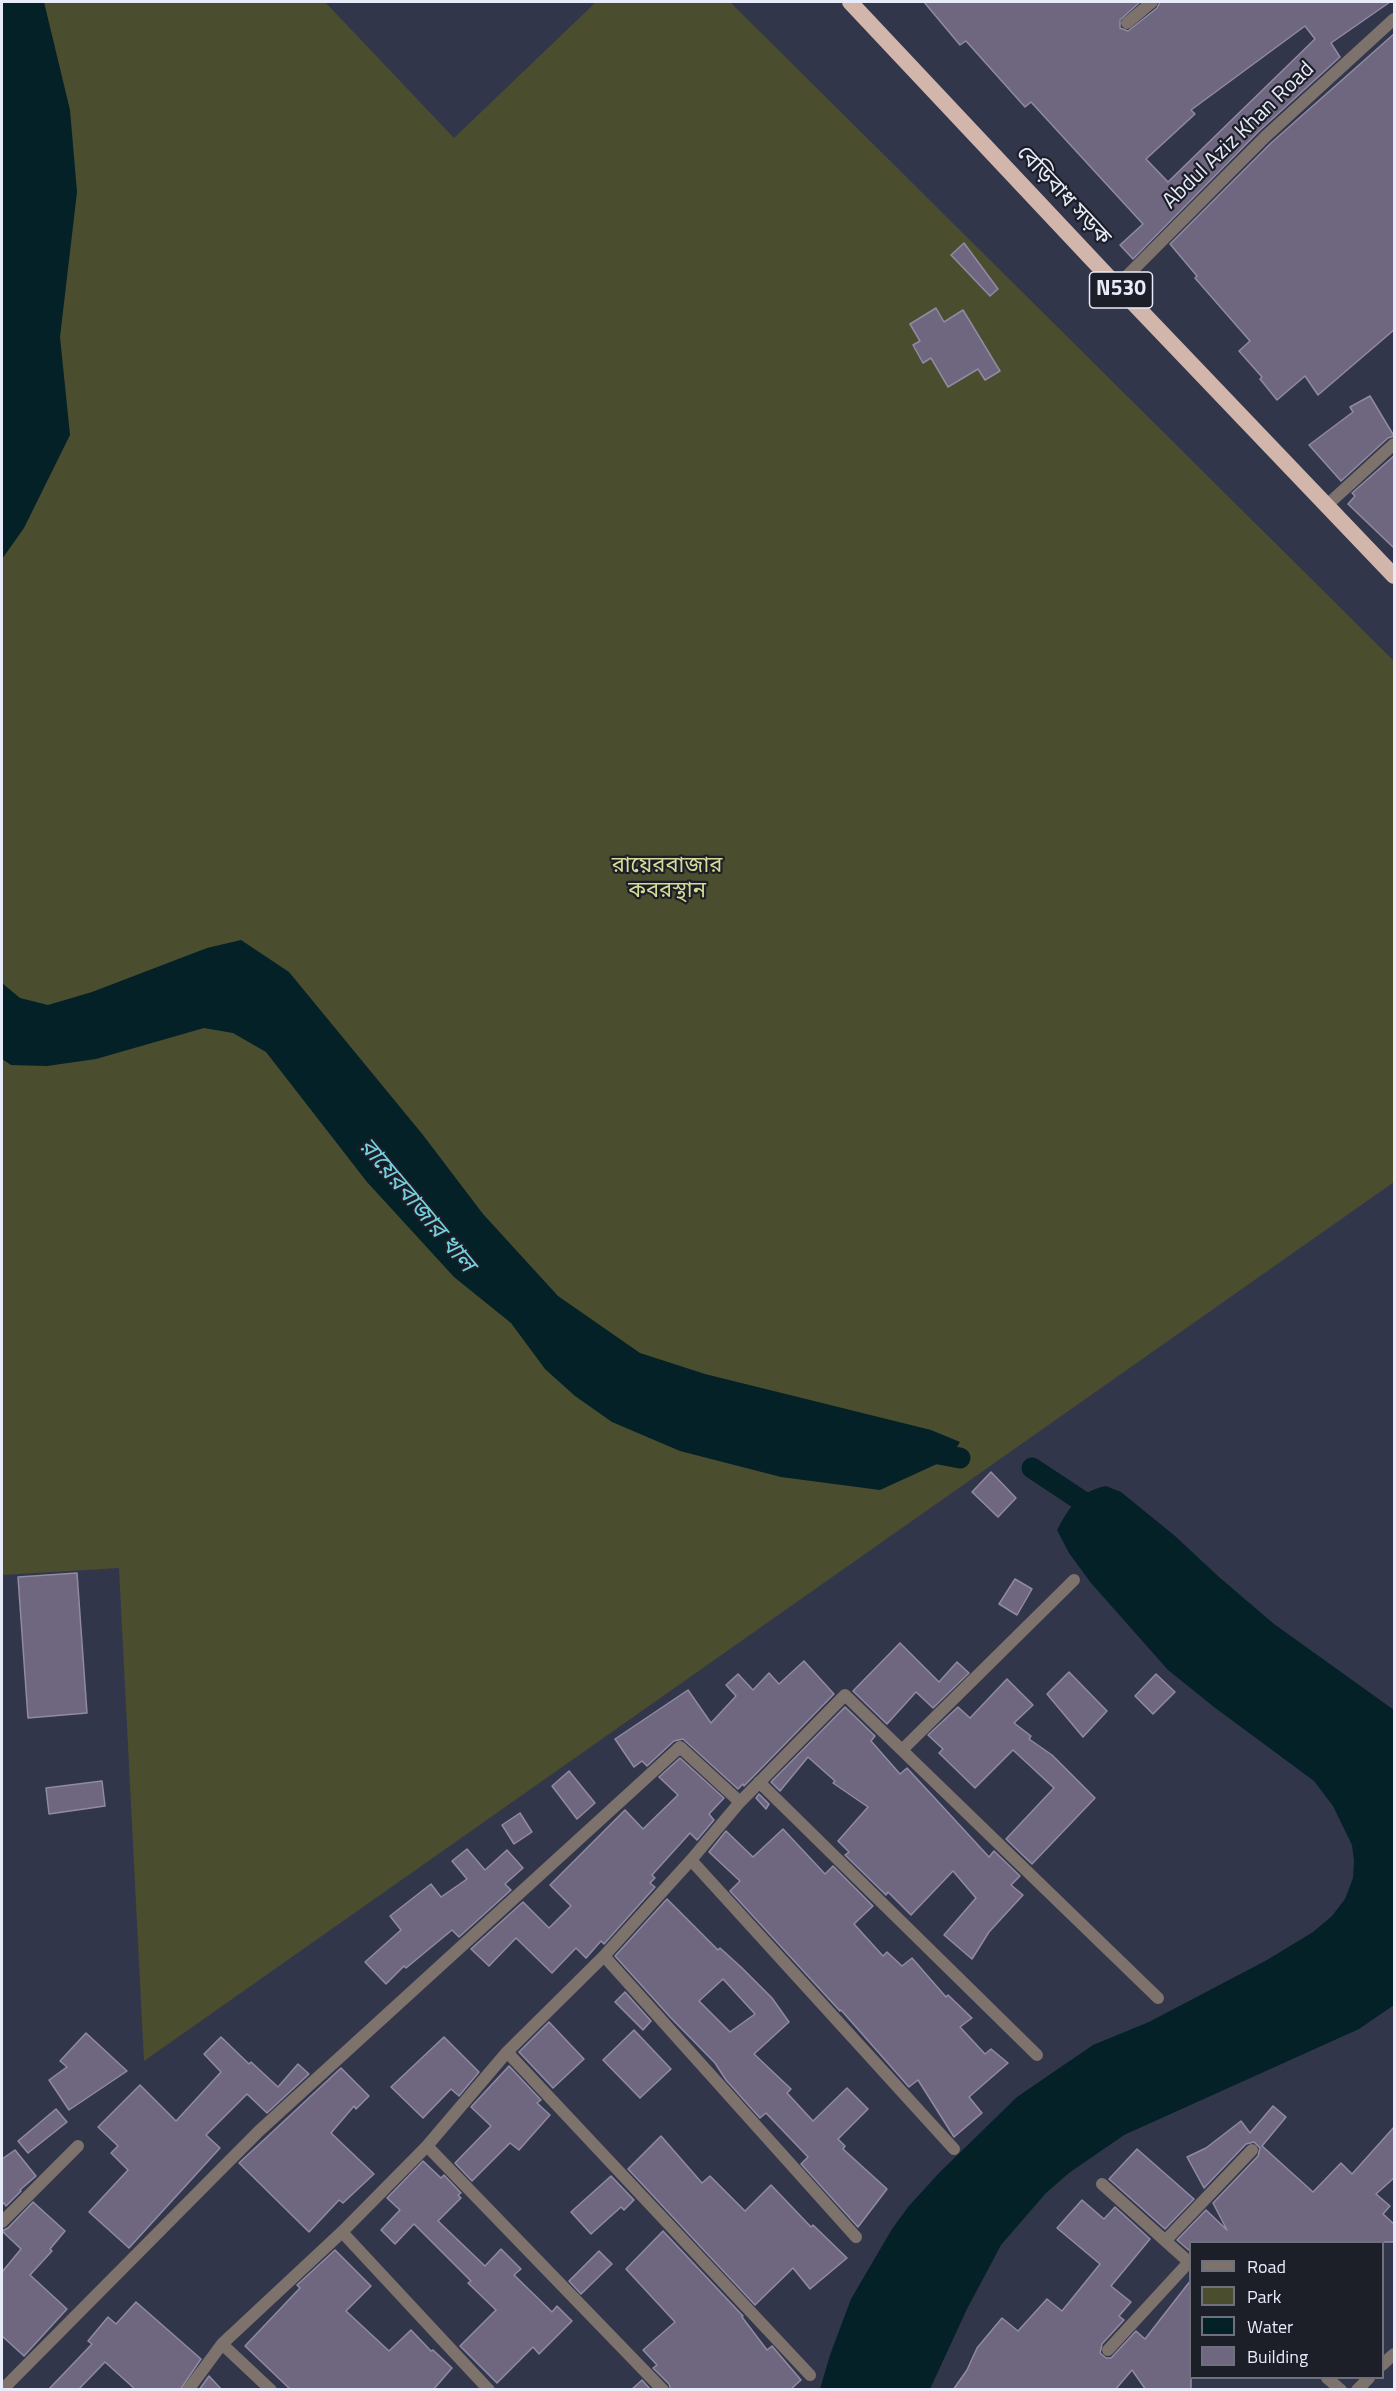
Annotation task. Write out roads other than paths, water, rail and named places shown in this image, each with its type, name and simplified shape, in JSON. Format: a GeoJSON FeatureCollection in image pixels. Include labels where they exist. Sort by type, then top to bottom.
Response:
{"type":"FeatureCollection","features":[{"type":"Feature","properties":{"kind":"highway","name":"বেড়িবাধ সড়ক"},"geometry":{"type":"LineString","coordinates":[[850,2],[1117,286],[1395,576]]}},
{"type":"Feature","properties":{"kind":"street"},"geometry":{"type":"LineString","coordinates":[[1127,23],[1152,2]]}},
{"type":"Feature","properties":{"kind":"street","name":"Abdul Aziz Khan Road"},"geometry":{"type":"LineString","coordinates":[[1117,286],[1265,137],[1395,19]]}},
{"type":"Feature","properties":{"kind":"street"},"geometry":{"type":"LineString","coordinates":[[1326,506],[1395,444]]}},
{"type":"Feature","properties":{"kind":"street"},"geometry":{"type":"LineString","coordinates":[[902,1750],[1074,1580]]}},
{"type":"Feature","properties":{"kind":"street"},"geometry":{"type":"LineString","coordinates":[[188,2390],[222,2344],[342,2232],[427,2146],[507,2052],[604,1956],[740,1802],[845,1695],[1158,1998]]}},
{"type":"Feature","properties":{"kind":"street"},"geometry":{"type":"LineString","coordinates":[[2,2390],[258,2131],[680,1747],[740,1802]]}},
{"type":"Feature","properties":{"kind":"street"},"geometry":{"type":"LineString","coordinates":[[759,1782],[1037,2055]]}},
{"type":"Feature","properties":{"kind":"street"},"geometry":{"type":"LineString","coordinates":[[691,1860],[954,2149]]}},
{"type":"Feature","properties":{"kind":"street"},"geometry":{"type":"LineString","coordinates":[[604,1956],[856,2237]]}},
{"type":"Feature","properties":{"kind":"street"},"geometry":{"type":"LineString","coordinates":[[507,2052],[810,2375]]}},
{"type":"Feature","properties":{"kind":"street"},"geometry":{"type":"LineString","coordinates":[[2,2222],[78,2146]]}},
{"type":"Feature","properties":{"kind":"street"},"geometry":{"type":"LineString","coordinates":[[427,2146],[663,2390]]}},
{"type":"Feature","properties":{"kind":"street"},"geometry":{"type":"LineString","coordinates":[[1166,2240],[1252,2150]]}},
{"type":"Feature","properties":{"kind":"street"},"geometry":{"type":"LineString","coordinates":[[1102,2184],[1189,2262]]}},
{"type":"Feature","properties":{"kind":"street"},"geometry":{"type":"LineString","coordinates":[[342,2232],[489,2390]]}},
{"type":"Feature","properties":{"kind":"street"},"geometry":{"type":"LineString","coordinates":[[1108,2350],[1189,2264]]}},
{"type":"Feature","properties":{"kind":"street"},"geometry":{"type":"LineString","coordinates":[[222,2344],[271,2390]]}},
{"type":"Feature","properties":{"kind":"street"},"geometry":{"type":"LineString","coordinates":[[1328,2379],[1341,2390]]}},
{"type":"Feature","properties":{"kind":"street"},"geometry":{"type":"LineString","coordinates":[[1357,2390],[1368,2379]]}},
{"type":"Feature","properties":{"kind":"water"},"geometry":{"type":"Polygon","coordinates":[[[2,2],[44,2],[70,110],[77,192],[60,337],[70,435],[24,528],[2,559],[2,2]]]}},
{"type":"Feature","properties":{"kind":"water"},"geometry":{"type":"Polygon","coordinates":[[[241,940],[289,972],[423,1135],[483,1214],[558,1296],[640,1353],[705,1374],[931,1430],[960,1442],[950,1458],[880,1490],[781,1477],[680,1451],[612,1422],[575,1396],[545,1369],[511,1323],[454,1277],[367,1182],[266,1052],[233,1033],[204,1028],[96,1059],[47,1066],[11,1065],[2,1059],[2,983],[20,998],[48,1005],[92,992],[207,948],[241,940]]]}},
{"type":"Feature","properties":{"kind":"water"},"geometry":{"type":"Polygon","coordinates":[[[1106,1486],[1121,1492],[1175,1536],[1274,1624],[1394,1710],[1394,2005],[1359,2029],[1124,2135],[1069,2173],[1046,2193],[1001,2245],[967,2309],[930,2389],[820,2389],[851,2299],[892,2229],[908,2207],[939,2173],[1017,2097],[1093,2045],[1149,2022],[1267,1960],[1313,1932],[1332,1916],[1345,1899],[1353,1878],[1352,1845],[1333,1806],[1314,1781],[1168,1670],[1091,1583],[1069,1553],[1057,1530],[1061,1522],[1082,1496],[1106,1486]]]}},
{"type":"Feature","properties":{"kind":"waterway","name":"রায়েরবাজার খাল"},"geometry":{"type":"LineString","coordinates":[[923,1451],[960,1458]]}},
{"type":"Feature","properties":{"kind":"waterway"},"geometry":{"type":"LineString","coordinates":[[1032,1468],[1103,1515]]}},
{"type":"Feature","properties":{"kind":"park label","name":"রায়েরবাজার কবরস্থান"},"geometry":{"type":"Point","coordinates":[667,880]}}]}
